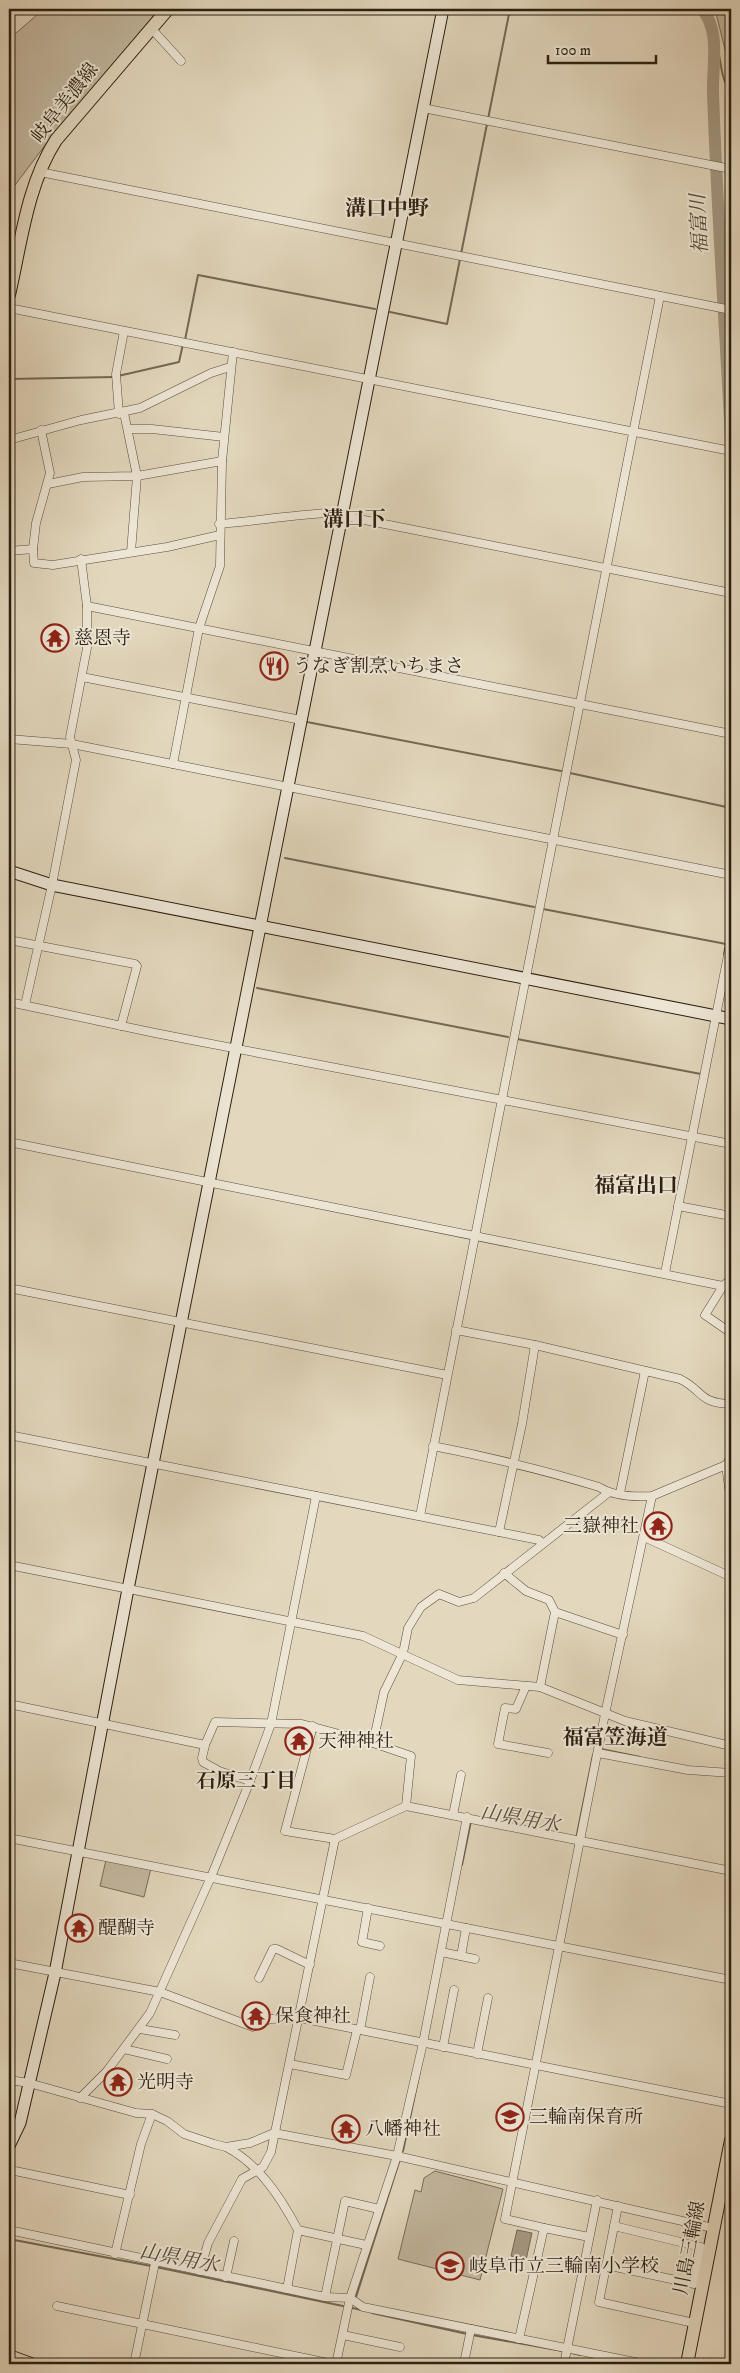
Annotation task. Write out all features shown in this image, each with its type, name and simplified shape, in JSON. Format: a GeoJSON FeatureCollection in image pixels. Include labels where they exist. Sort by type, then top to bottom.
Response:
{"type":"FeatureCollection","features":[{"type":"Feature","properties":{"kind":"main road","name":"岐阜美濃線"},"geometry":{"type":"LineString","coordinates":[[9,295],[32,195],[40,172],[56,140],[168,9]]}},
{"type":"Feature","properties":{"kind":"main road","name":"川島三輪線"},"geometry":{"type":"LineString","coordinates":[[687,2364],[731,2140]]}},
{"type":"Feature","properties":{"kind":"street"},"geometry":{"type":"LineString","coordinates":[[9,2146],[20,2123],[55,1973],[128,1589],[443,9]]}},
{"type":"Feature","properties":{"kind":"street"},"geometry":{"type":"LineString","coordinates":[[151,28],[180,61]]}},
{"type":"Feature","properties":{"kind":"street"},"geometry":{"type":"LineString","coordinates":[[423,108],[729,168]]}},
{"type":"Feature","properties":{"kind":"street"},"geometry":{"type":"LineString","coordinates":[[40,172],[731,310]]}},
{"type":"Feature","properties":{"kind":"street"},"geometry":{"type":"LineString","coordinates":[[420,1516],[660,296]]}},
{"type":"Feature","properties":{"kind":"street"},"geometry":{"type":"LineString","coordinates":[[9,308],[731,451]]}},
{"type":"Feature","properties":{"kind":"street"},"geometry":{"type":"LineString","coordinates":[[124,331],[116,377],[121,413],[128,429],[137,476],[131,552]]}},
{"type":"Feature","properties":{"kind":"street"},"geometry":{"type":"LineString","coordinates":[[172,764],[199,628],[220,566],[219,524],[222,461],[233,352]]}},
{"type":"Feature","properties":{"kind":"street"},"geometry":{"type":"LineString","coordinates":[[9,440],[81,420],[121,413],[156,402],[196,380],[230,367]]}},
{"type":"Feature","properties":{"kind":"street"},"geometry":{"type":"LineString","coordinates":[[128,429],[152,429],[224,437]]}},
{"type":"Feature","properties":{"kind":"street"},"geometry":{"type":"LineString","coordinates":[[41,430],[49,464],[48,484],[36,523],[33,549],[34,563],[53,565],[81,559],[167,547],[220,535]]}},
{"type":"Feature","properties":{"kind":"street"},"geometry":{"type":"LineString","coordinates":[[48,484],[83,477],[137,476],[222,461]]}},
{"type":"Feature","properties":{"kind":"street"},"geometry":{"type":"LineString","coordinates":[[219,524],[264,520],[285,515],[329,513],[731,593]]}},
{"type":"Feature","properties":{"kind":"street"},"geometry":{"type":"LineString","coordinates":[[9,551],[33,549]]}},
{"type":"Feature","properties":{"kind":"street"},"geometry":{"type":"LineString","coordinates":[[25,1005],[52,885],[76,760],[70,737],[87,648],[87,606],[81,559]]}},
{"type":"Feature","properties":{"kind":"street"},"geometry":{"type":"LineString","coordinates":[[87,606],[731,734]]}},
{"type":"Feature","properties":{"kind":"street"},"geometry":{"type":"LineString","coordinates":[[82,677],[301,720]]}},
{"type":"Feature","properties":{"kind":"street"},"geometry":{"type":"LineString","coordinates":[[9,740],[72,744],[731,875]]}},
{"type":"Feature","properties":{"kind":"street"},"geometry":{"type":"LineString","coordinates":[[9,871],[52,885],[731,1019]]}},
{"type":"Feature","properties":{"kind":"street"},"geometry":{"type":"LineString","coordinates":[[9,940],[135,964],[137,966],[121,1026]]}},
{"type":"Feature","properties":{"kind":"street"},"geometry":{"type":"LineString","coordinates":[[665,1273],[731,940]]}},
{"type":"Feature","properties":{"kind":"street"},"geometry":{"type":"LineString","coordinates":[[9,1002],[121,1026],[731,1144]]}},
{"type":"Feature","properties":{"kind":"street"},"geometry":{"type":"LineString","coordinates":[[9,1142],[723,1286]]}},
{"type":"Feature","properties":{"kind":"street"},"geometry":{"type":"LineString","coordinates":[[678,1206],[731,1216]]}},
{"type":"Feature","properties":{"kind":"street"},"geometry":{"type":"LineString","coordinates":[[731,1279],[723,1286],[705,1315],[731,1333]]}},
{"type":"Feature","properties":{"kind":"street"},"geometry":{"type":"LineString","coordinates":[[9,1288],[447,1375]]}},
{"type":"Feature","properties":{"kind":"street"},"geometry":{"type":"LineString","coordinates":[[456,1330],[535,1345],[680,1379],[691,1384],[702,1397],[713,1402],[731,1404]]}},
{"type":"Feature","properties":{"kind":"street"},"geometry":{"type":"LineString","coordinates":[[499,1532],[535,1345]]}},
{"type":"Feature","properties":{"kind":"street"},"geometry":{"type":"LineString","coordinates":[[620,1494],[645,1371]]}},
{"type":"Feature","properties":{"kind":"street"},"geometry":{"type":"LineString","coordinates":[[9,1435],[539,1540],[542,1543]]}},
{"type":"Feature","properties":{"kind":"street"},"geometry":{"type":"LineString","coordinates":[[433,1446],[514,1462],[531,1469],[599,1487],[608,1493],[652,1496],[726,1465],[731,1457]]}},
{"type":"Feature","properties":{"kind":"street"},"geometry":{"type":"LineString","coordinates":[[726,1465],[731,1503]]}},
{"type":"Feature","properties":{"kind":"street"},"geometry":{"type":"LineString","coordinates":[[373,1743],[384,1692],[403,1653],[408,1628],[421,1607],[439,1594],[459,1602],[474,1598],[608,1493]]}},
{"type":"Feature","properties":{"kind":"street"},"geometry":{"type":"LineString","coordinates":[[80,2098],[124,2049],[140,2028],[160,1992],[211,1877],[250,1782],[271,1724],[316,1496]]}},
{"type":"Feature","properties":{"kind":"street"},"geometry":{"type":"LineString","coordinates":[[590,2238],[505,2219],[514,2182],[535,2066],[605,1714],[652,1496]]}},
{"type":"Feature","properties":{"kind":"street"},"geometry":{"type":"LineString","coordinates":[[644,1537],[727,1575],[731,1574]]}},
{"type":"Feature","properties":{"kind":"street"},"geometry":{"type":"LineString","coordinates":[[9,1565],[363,1636],[458,1680],[540,1688],[625,1721],[731,1746]]}},
{"type":"Feature","properties":{"kind":"street"},"geometry":{"type":"LineString","coordinates":[[504,1573],[526,1591],[549,1600],[555,1612],[540,1688]]}},
{"type":"Feature","properties":{"kind":"street"},"geometry":{"type":"LineString","coordinates":[[555,1612],[623,1635]]}},
{"type":"Feature","properties":{"kind":"street"},"geometry":{"type":"LineString","coordinates":[[526,1686],[516,1710],[505,1708],[498,1744],[548,1753]]}},
{"type":"Feature","properties":{"kind":"street"},"geometry":{"type":"LineString","coordinates":[[9,1704],[205,1744]]}},
{"type":"Feature","properties":{"kind":"street"},"geometry":{"type":"LineString","coordinates":[[250,1782],[203,1762],[205,1744],[215,1722],[302,1724],[373,1743],[411,1756],[406,1806]]}},
{"type":"Feature","properties":{"kind":"street"},"geometry":{"type":"LineString","coordinates":[[313,1726],[286,1831],[335,1839],[406,1806],[731,1871]]}},
{"type":"Feature","properties":{"kind":"street"},"geometry":{"type":"LineString","coordinates":[[598,1752],[688,1770],[731,1773]]}},
{"type":"Feature","properties":{"kind":"street"},"geometry":{"type":"LineString","coordinates":[[453,1815],[460,1776]]}},
{"type":"Feature","properties":{"kind":"street"},"geometry":{"type":"LineString","coordinates":[[57,2306],[143,2326],[335,2364],[350,2298],[397,2156],[423,2043],[467,1818]]}},
{"type":"Feature","properties":{"kind":"street"},"geometry":{"type":"LineString","coordinates":[[9,1838],[731,1980]]}},
{"type":"Feature","properties":{"kind":"street"},"geometry":{"type":"LineString","coordinates":[[200,2271],[208,2242],[242,2179],[263,2167],[271,2152],[300,2018],[335,1839]]}},
{"type":"Feature","properties":{"kind":"street"},"geometry":{"type":"LineString","coordinates":[[368,1908],[362,1942],[380,1946]]}},
{"type":"Feature","properties":{"kind":"street"},"geometry":{"type":"LineString","coordinates":[[461,1956],[466,1928]]}},
{"type":"Feature","properties":{"kind":"street"},"geometry":{"type":"LineString","coordinates":[[259,1978],[273,1949],[277,1949],[310,1965]]}},
{"type":"Feature","properties":{"kind":"street"},"geometry":{"type":"LineString","coordinates":[[446,1953],[476,1959]]}},
{"type":"Feature","properties":{"kind":"street"},"geometry":{"type":"LineString","coordinates":[[9,1963],[160,1992],[253,2028],[270,2019],[300,2018],[731,2104]]}},
{"type":"Feature","properties":{"kind":"street"},"geometry":{"type":"LineString","coordinates":[[290,2064],[346,2075],[370,1977]]}},
{"type":"Feature","properties":{"kind":"street"},"geometry":{"type":"LineString","coordinates":[[443,2047],[454,1990]]}},
{"type":"Feature","properties":{"kind":"street"},"geometry":{"type":"LineString","coordinates":[[477,2054],[488,1998]]}},
{"type":"Feature","properties":{"kind":"street"},"geometry":{"type":"LineString","coordinates":[[140,2028],[175,2035]]}},
{"type":"Feature","properties":{"kind":"street"},"geometry":{"type":"LineString","coordinates":[[124,2049],[167,2059]]}},
{"type":"Feature","properties":{"kind":"street"},"geometry":{"type":"LineString","coordinates":[[9,2080],[29,2083],[136,2112],[152,2114],[167,2121],[184,2134],[226,2147],[242,2155],[283,2202],[298,2230],[287,2289]]}},
{"type":"Feature","properties":{"kind":"street"},"geometry":{"type":"LineString","coordinates":[[116,2254],[141,2144],[152,2114]]}},
{"type":"Feature","properties":{"kind":"street"},"geometry":{"type":"LineString","coordinates":[[226,2147],[250,2143],[274,2134],[397,2156],[597,2200],[713,2228]]}},
{"type":"Feature","properties":{"kind":"street"},"geometry":{"type":"LineString","coordinates":[[9,2173],[15,2171],[130,2195]]}},
{"type":"Feature","properties":{"kind":"street"},"geometry":{"type":"LineString","coordinates":[[325,2297],[345,2200],[379,2209]]}},
{"type":"Feature","properties":{"kind":"street"},"geometry":{"type":"LineString","coordinates":[[564,2364],[597,2200]]}},
{"type":"Feature","properties":{"kind":"street"},"geometry":{"type":"LineString","coordinates":[[618,2206],[600,2302],[694,2323]]}},
{"type":"Feature","properties":{"kind":"street"},"geometry":{"type":"LineString","coordinates":[[606,2265],[694,2284],[701,2247],[614,2226]]}},
{"type":"Feature","properties":{"kind":"street"},"geometry":{"type":"LineString","coordinates":[[519,2339],[544,2228]]}},
{"type":"Feature","properties":{"kind":"street"},"geometry":{"type":"LineString","coordinates":[[9,2230],[116,2254],[155,2266],[200,2271],[325,2297],[350,2298],[363,2307],[519,2339],[566,2352],[645,2364]]}},
{"type":"Feature","properties":{"kind":"street"},"geometry":{"type":"LineString","coordinates":[[298,2230],[366,2245]]}},
{"type":"Feature","properties":{"kind":"street"},"geometry":{"type":"LineString","coordinates":[[226,2277],[234,2241]]}},
{"type":"Feature","properties":{"kind":"street"},"geometry":{"type":"LineString","coordinates":[[134,2364],[155,2266]]}},
{"type":"Feature","properties":{"kind":"street"},"geometry":{"type":"LineString","coordinates":[[464,2362],[471,2329]]}},
{"type":"Feature","properties":{"kind":"street"},"geometry":{"type":"LineString","coordinates":[[342,2335],[400,2347]]}},
{"type":"Feature","properties":{"kind":"shaded area"},"geometry":{"type":"Polygon","coordinates":[[[44,9],[159,9],[43,148],[9,193],[9,39],[44,9]]]}},
{"type":"Feature","properties":{"kind":"shaded area"},"geometry":{"type":"Polygon","coordinates":[[[715,9],[731,9],[731,74],[715,9]]]}},
{"type":"Feature","properties":{"kind":"shaded area"},"geometry":{"type":"Polygon","coordinates":[[[106,1860],[151,1868],[144,1897],[100,1886],[106,1860]]]}},
{"type":"Feature","properties":{"kind":"shaded area"},"geometry":{"type":"Polygon","coordinates":[[[435,2171],[503,2189],[480,2280],[398,2259],[415,2190],[421,2192],[424,2178],[435,2171]]]}},
{"type":"Feature","properties":{"kind":"shaded area"},"geometry":{"type":"Polygon","coordinates":[[[517,2230],[532,2233],[526,2260],[511,2256],[517,2230]]]}},
{"type":"Feature","properties":{"kind":"waterway"},"geometry":{"type":"LineString","coordinates":[[488,119],[510,9]]}},
{"type":"Feature","properties":{"kind":"waterway","name":"福富川"},"geometry":{"type":"LineString","coordinates":[[702,9],[708,18],[714,38],[713,93],[731,439]]}},
{"type":"Feature","properties":{"kind":"waterway"},"geometry":{"type":"LineString","coordinates":[[714,40],[719,53],[722,73],[731,91]]}},
{"type":"Feature","properties":{"kind":"waterway"},"geometry":{"type":"LineString","coordinates":[[461,254],[487,124]]}},
{"type":"Feature","properties":{"kind":"waterway"},"geometry":{"type":"LineString","coordinates":[[390,312],[447,324],[460,259]]}},
{"type":"Feature","properties":{"kind":"waterway"},"geometry":{"type":"LineString","coordinates":[[185,340],[198,275],[375,309]]}},
{"type":"Feature","properties":{"kind":"waterway"},"geometry":{"type":"LineString","coordinates":[[118,376],[179,362],[183,344]]}},
{"type":"Feature","properties":{"kind":"waterway"},"geometry":{"type":"LineString","coordinates":[[9,379],[114,377]]}},
{"type":"Feature","properties":{"kind":"waterway"},"geometry":{"type":"LineString","coordinates":[[307,722],[561,771]]}},
{"type":"Feature","properties":{"kind":"waterway"},"geometry":{"type":"LineString","coordinates":[[570,773],[731,808]]}},
{"type":"Feature","properties":{"kind":"waterway"},"geometry":{"type":"LineString","coordinates":[[285,858],[534,907]]}},
{"type":"Feature","properties":{"kind":"waterway"},"geometry":{"type":"LineString","coordinates":[[543,909],[726,944],[731,919]]}},
{"type":"Feature","properties":{"kind":"waterway"},"geometry":{"type":"LineString","coordinates":[[724,954],[726,944]]}},
{"type":"Feature","properties":{"kind":"waterway"},"geometry":{"type":"LineString","coordinates":[[257,988],[508,1037]]}},
{"type":"Feature","properties":{"kind":"waterway"},"geometry":{"type":"LineString","coordinates":[[517,1039],[701,1074]]}},
{"type":"Feature","properties":{"kind":"waterway","name":"山県用水"},"geometry":{"type":"LineString","coordinates":[[601,1749],[640,1757]]}},
{"type":"Feature","properties":{"kind":"waterway","name":"山県用水"},"geometry":{"type":"LineString","coordinates":[[576,1839],[593,1755]]}},
{"type":"Feature","properties":{"kind":"waterway","name":"山県用水"},"geometry":{"type":"LineString","coordinates":[[462,1865],[471,1821]]}},
{"type":"Feature","properties":{"kind":"waterway","name":"山県用水"},"geometry":{"type":"LineString","coordinates":[[403,2151],[420,2071]]}},
{"type":"Feature","properties":{"kind":"waterway","name":"山県用水"},"geometry":{"type":"LineString","coordinates":[[356,2297],[400,2159]]}},
{"type":"Feature","properties":{"kind":"waterway","name":"山県用水"},"geometry":{"type":"LineString","coordinates":[[9,2239],[151,2266]]}},
{"type":"Feature","properties":{"kind":"waterway","name":"山県用水"},"geometry":{"type":"LineString","coordinates":[[156,2267],[343,2306]]}},
{"type":"Feature","properties":{"kind":"waterway","name":"山県用水"},"geometry":{"type":"LineString","coordinates":[[352,2308],[362,2310]]}},
{"type":"Feature","properties":{"kind":"waterway","name":"山県用水"},"geometry":{"type":"LineString","coordinates":[[372,2313],[467,2334]]}},
{"type":"Feature","properties":{"kind":"waterway","name":"山県用水"},"geometry":{"type":"LineString","coordinates":[[472,2335],[563,2351]]}},
{"type":"Feature","properties":{"kind":"waterway","name":"山県用水"},"geometry":{"type":"LineString","coordinates":[[568,2352],[580,2355]]}},
{"type":"Feature","properties":{"kind":"place","name":"慈恩寺"},"geometry":{"type":"Point","coordinates":[55,638]}},
{"type":"Feature","properties":{"kind":"place","name":"うなぎ割烹いちまさ"},"geometry":{"type":"Point","coordinates":[274,666]}},
{"type":"Feature","properties":{"kind":"place","name":"三嶽神社"},"geometry":{"type":"Point","coordinates":[658,1526]}},
{"type":"Feature","properties":{"kind":"place","name":"天神神社"},"geometry":{"type":"Point","coordinates":[299,1741]}},
{"type":"Feature","properties":{"kind":"place","name":"醍醐寺"},"geometry":{"type":"Point","coordinates":[79,1928]}},
{"type":"Feature","properties":{"kind":"place","name":"保食神社"},"geometry":{"type":"Point","coordinates":[256,2016]}},
{"type":"Feature","properties":{"kind":"place","name":"光明寺"},"geometry":{"type":"Point","coordinates":[118,2082]}},
{"type":"Feature","properties":{"kind":"place","name":"三輪南保育所"},"geometry":{"type":"Point","coordinates":[510,2117]}},
{"type":"Feature","properties":{"kind":"place","name":"八幡神社"},"geometry":{"type":"Point","coordinates":[346,2129]}},
{"type":"Feature","properties":{"kind":"place","name":"岐阜市立三輪南小学校"},"geometry":{"type":"Point","coordinates":[450,2266]}},
{"type":"Feature","properties":{"kind":"district","name":"溝口中野"},"geometry":{"type":"Point","coordinates":[387,209]}},
{"type":"Feature","properties":{"kind":"district","name":"溝口下"},"geometry":{"type":"Point","coordinates":[354,520]}},
{"type":"Feature","properties":{"kind":"district","name":"福富出口"},"geometry":{"type":"Point","coordinates":[636,1186]}},
{"type":"Feature","properties":{"kind":"district","name":"福富笠海道"},"geometry":{"type":"Point","coordinates":[615,1738]}},
{"type":"Feature","properties":{"kind":"district","name":"石原三丁目"},"geometry":{"type":"Point","coordinates":[246,1781]}}]}
